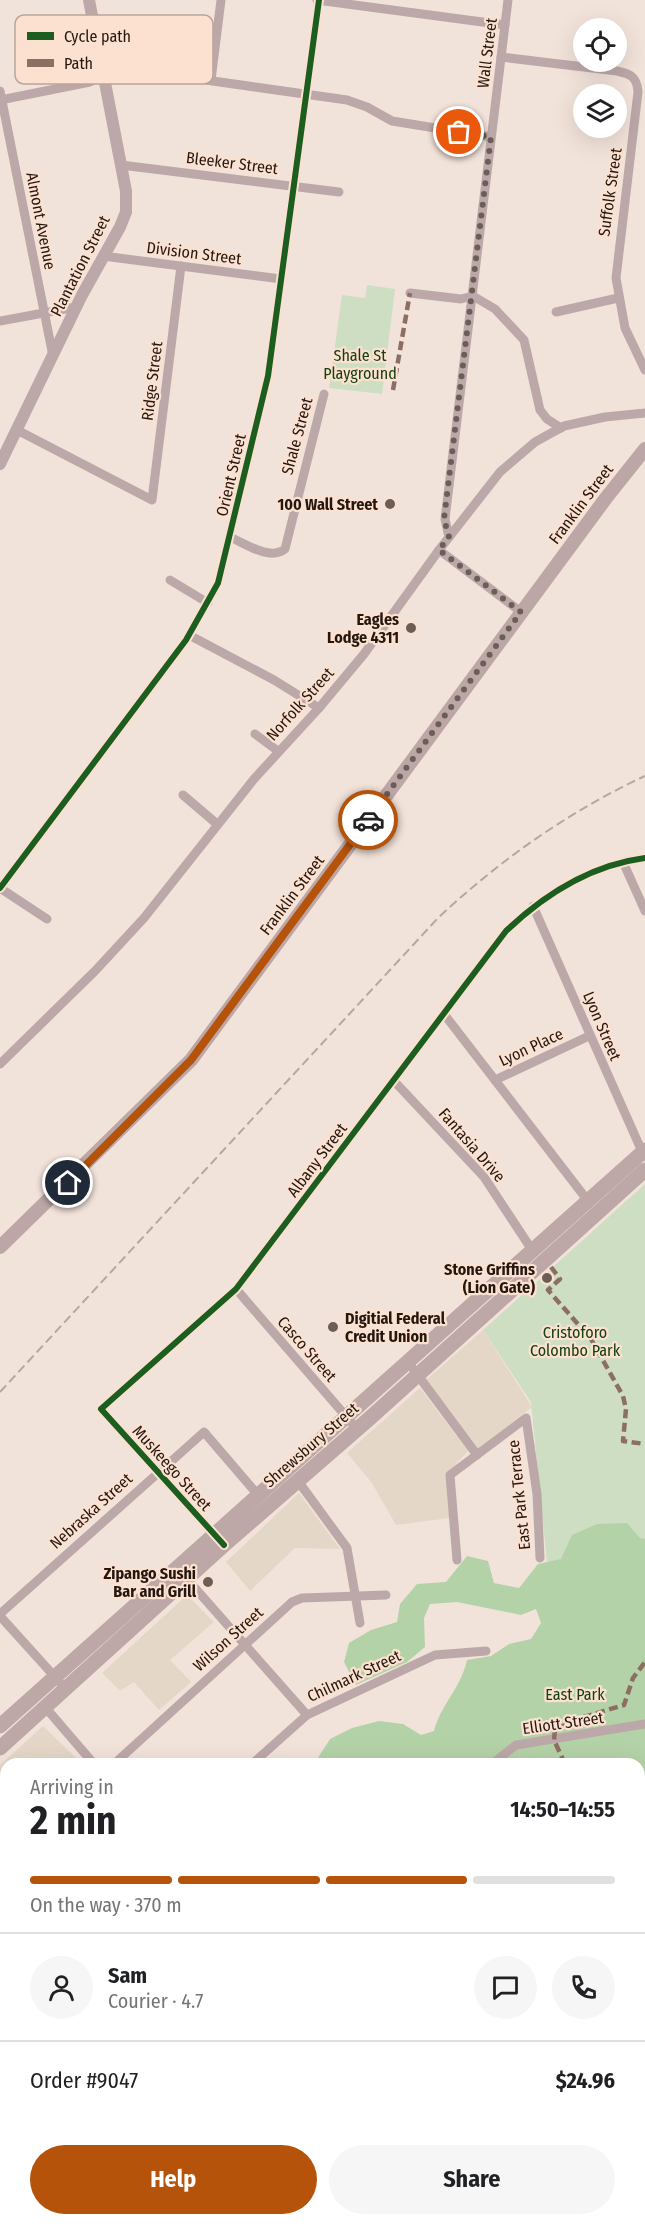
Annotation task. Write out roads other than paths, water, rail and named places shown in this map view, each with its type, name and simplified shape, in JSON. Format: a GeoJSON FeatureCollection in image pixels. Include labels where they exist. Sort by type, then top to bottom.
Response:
{"type":"FeatureCollection","features":[{"type":"Feature","properties":{"kind":"main road","name":"Franklin Street"},"geometry":{"type":"LineString","coordinates":[[0,1247],[24,1227],[191,1060],[521,612],[645,449]]}},
{"type":"Feature","properties":{"kind":"main road","name":"Shrewsbury Street"},"geometry":{"type":"LineString","coordinates":[[537,1257],[588,1201],[644,1153]]}},
{"type":"Feature","properties":{"kind":"main road","name":"Shrewsbury Street"},"geometry":{"type":"LineString","coordinates":[[0,1748],[45,1707],[60,1682],[219,1539],[298,1481],[352,1424],[537,1257],[645,1170]]}},
{"type":"Feature","properties":{"kind":"main road","name":"Shrewsbury Street"},"geometry":{"type":"LineString","coordinates":[[0,1726],[60,1682],[187,1579],[258,1495],[352,1424]]}},
{"type":"Feature","properties":{"kind":"street","name":"Plantation Street"},"geometry":{"type":"LineString","coordinates":[[89,0],[92,15]]}},
{"type":"Feature","properties":{"kind":"street"},"geometry":{"type":"LineString","coordinates":[[213,64],[221,0]]}},
{"type":"Feature","properties":{"kind":"street"},"geometry":{"type":"LineString","coordinates":[[318,0],[505,25]]}},
{"type":"Feature","properties":{"kind":"street","name":"Orient Street"},"geometry":{"type":"LineString","coordinates":[[0,888],[189,635],[218,583],[268,376],[308,94],[318,0]]}},
{"type":"Feature","properties":{"kind":"street","name":"Wall Street"},"geometry":{"type":"LineString","coordinates":[[449,537],[444,519],[508,0]]}},
{"type":"Feature","properties":{"kind":"street","name":"Suffolk Street"},"geometry":{"type":"LineString","coordinates":[[501,57],[617,70],[632,75],[636,80],[637,101],[616,264],[618,298],[625,328],[645,370]]}},
{"type":"Feature","properties":{"kind":"street"},"geometry":{"type":"LineString","coordinates":[[213,80],[361,104],[392,122],[491,137]]}},
{"type":"Feature","properties":{"kind":"street"},"geometry":{"type":"LineString","coordinates":[[1,97],[78,84]]}},
{"type":"Feature","properties":{"kind":"street","name":"Plantation Street"},"geometry":{"type":"LineString","coordinates":[[0,464],[76,307],[126,212],[121,165],[107,84]]}},
{"type":"Feature","properties":{"kind":"street","name":"Almont Avenue"},"geometry":{"type":"LineString","coordinates":[[1,97],[53,357]]}},
{"type":"Feature","properties":{"kind":"street","name":"Bleeker Street"},"geometry":{"type":"LineString","coordinates":[[121,165],[339,192]]}},
{"type":"Feature","properties":{"kind":"street","name":"Division Street"},"geometry":{"type":"LineString","coordinates":[[103,256],[281,279]]}},
{"type":"Feature","properties":{"kind":"street","name":"Ridge Street"},"geometry":{"type":"LineString","coordinates":[[16,430],[153,500],[181,266]]}},
{"type":"Feature","properties":{"kind":"street"},"geometry":{"type":"LineString","coordinates":[[410,293],[461,299],[473,296],[495,309],[521,335],[529,356],[537,404],[544,416],[561,428]]}},
{"type":"Feature","properties":{"kind":"street"},"geometry":{"type":"LineString","coordinates":[[556,312],[618,298]]}},
{"type":"Feature","properties":{"kind":"street"},"geometry":{"type":"LineString","coordinates":[[0,321],[76,307]]}},
{"type":"Feature","properties":{"kind":"street","name":"Shale Street"},"geometry":{"type":"LineString","coordinates":[[230,537],[270,554],[278,553],[287,544],[324,394]]}},
{"type":"Feature","properties":{"kind":"street","name":"Norfolk Street"},"geometry":{"type":"LineString","coordinates":[[0,1064],[116,950],[217,824],[364,654],[439,550],[508,464],[536,442],[561,428],[605,417],[645,413]]}},
{"type":"Feature","properties":{"kind":"street"},"geometry":{"type":"LineString","coordinates":[[439,550],[521,612]]}},
{"type":"Feature","properties":{"kind":"street"},"geometry":{"type":"LineString","coordinates":[[170,580],[208,603]]}},
{"type":"Feature","properties":{"kind":"street"},"geometry":{"type":"LineString","coordinates":[[189,635],[274,680],[319,708]]}},
{"type":"Feature","properties":{"kind":"street"},"geometry":{"type":"LineString","coordinates":[[255,734],[279,752]]}},
{"type":"Feature","properties":{"kind":"street"},"geometry":{"type":"LineString","coordinates":[[183,795],[217,824]]}},
{"type":"Feature","properties":{"kind":"street","name":"Albany Street"},"geometry":{"type":"LineString","coordinates":[[101,1409],[236,1289],[506,931],[533,906],[564,886],[623,862],[645,858]]}},
{"type":"Feature","properties":{"kind":"street"},"geometry":{"type":"LineString","coordinates":[[623,862],[645,911]]}},
{"type":"Feature","properties":{"kind":"street"},"geometry":{"type":"LineString","coordinates":[[0,888],[47,920]]}},
{"type":"Feature","properties":{"kind":"street","name":"Lyon Street"},"geometry":{"type":"LineString","coordinates":[[533,906],[589,1036],[644,1153]]}},
{"type":"Feature","properties":{"kind":"street","name":"Lyon Place"},"geometry":{"type":"LineString","coordinates":[[444,1014],[495,1080],[589,1036]]}},
{"type":"Feature","properties":{"kind":"street"},"geometry":{"type":"LineString","coordinates":[[495,1080],[588,1201]]}},
{"type":"Feature","properties":{"kind":"street","name":"Fantasia Drive"},"geometry":{"type":"LineString","coordinates":[[394,1081],[484,1177],[537,1257]]}},
{"type":"Feature","properties":{"kind":"street","name":"Casco Street"},"geometry":{"type":"LineString","coordinates":[[236,1289],[352,1424]]}},
{"type":"Feature","properties":{"kind":"street"},"geometry":{"type":"LineString","coordinates":[[414,1368],[477,1455],[450,1475],[457,1560]]}},
{"type":"Feature","properties":{"kind":"street","name":"Muskeego Street"},"geometry":{"type":"LineString","coordinates":[[101,1409],[219,1539]]}},
{"type":"Feature","properties":{"kind":"street","name":"East Park Terrace"},"geometry":{"type":"LineString","coordinates":[[477,1455],[526,1418],[537,1494],[540,1558]]}},
{"type":"Feature","properties":{"kind":"street","name":"Nebraska Street"},"geometry":{"type":"LineString","coordinates":[[0,1615],[204,1432],[258,1495]]}},
{"type":"Feature","properties":{"kind":"street"},"geometry":{"type":"LineString","coordinates":[[298,1481],[347,1548],[360,1623]]}},
{"type":"Feature","properties":{"kind":"street"},"geometry":{"type":"LineString","coordinates":[[187,1579],[307,1715]]}},
{"type":"Feature","properties":{"kind":"street","name":"Wilson Street"},"geometry":{"type":"LineString","coordinates":[[120,1758],[292,1602],[302,1598],[386,1595]]}},
{"type":"Feature","properties":{"kind":"street"},"geometry":{"type":"LineString","coordinates":[[0,1615],[60,1682]]}},
{"type":"Feature","properties":{"kind":"street","name":"Chilmark Street"},"geometry":{"type":"LineString","coordinates":[[259,1758],[307,1715],[435,1655],[486,1652]]}},
{"type":"Feature","properties":{"kind":"street"},"geometry":{"type":"LineString","coordinates":[[45,1707],[89,1758]]}},
{"type":"Feature","properties":{"kind":"street","name":"Elliott Street"},"geometry":{"type":"LineString","coordinates":[[500,1758],[516,1745],[645,1724]]}},
{"type":"Feature","properties":{"kind":"railway"},"geometry":{"type":"LineString","coordinates":[[0,1392],[438,918],[510,857],[562,821],[645,776]]}},
{"type":"Feature","properties":{"kind":"place","name":"100 Wall Street"},"geometry":{"type":"Point","coordinates":[390,504]}},
{"type":"Feature","properties":{"kind":"place","name":"Eagles Lodge 4311"},"geometry":{"type":"Point","coordinates":[411,628]}},
{"type":"Feature","properties":{"kind":"place","name":"Stone Griffins (Lion Gate)"},"geometry":{"type":"Point","coordinates":[547,1278]}},
{"type":"Feature","properties":{"kind":"place","name":"Digitial Federal Credit Union"},"geometry":{"type":"Point","coordinates":[333,1327]}},
{"type":"Feature","properties":{"kind":"place","name":"Zipango Sushi Bar and Grill"},"geometry":{"type":"Point","coordinates":[208,1582]}},
{"type":"Feature","properties":{"kind":"park label","name":"Shale St Playground"},"geometry":{"type":"Point","coordinates":[360,364]}},
{"type":"Feature","properties":{"kind":"park label","name":"Cristoforo Colombo Park"},"geometry":{"type":"Point","coordinates":[575,1341]}},
{"type":"Feature","properties":{"kind":"park label","name":"East Park"},"geometry":{"type":"Point","coordinates":[575,1694]}}]}
